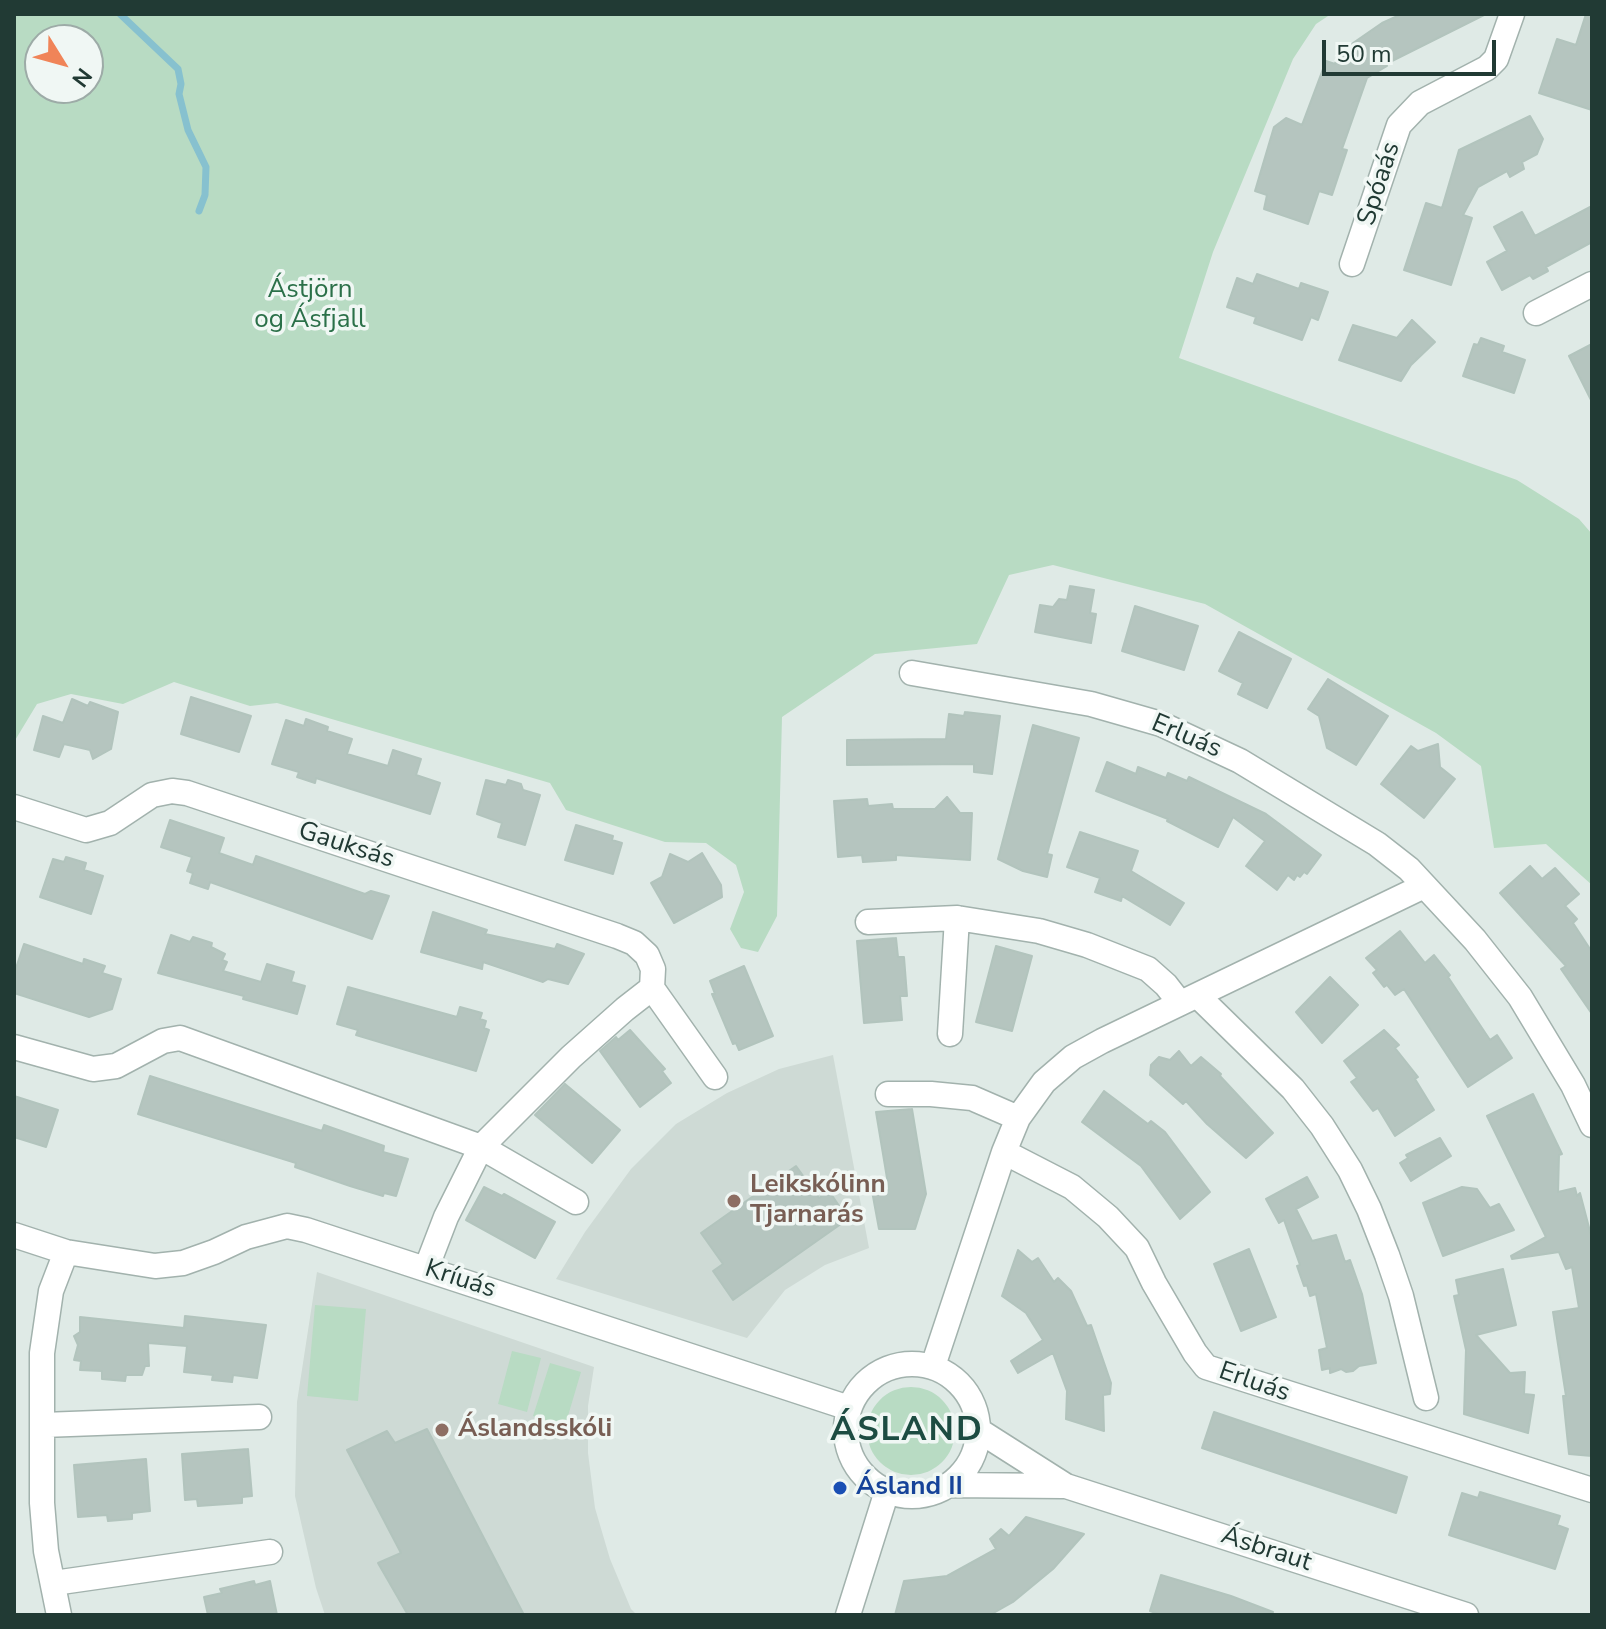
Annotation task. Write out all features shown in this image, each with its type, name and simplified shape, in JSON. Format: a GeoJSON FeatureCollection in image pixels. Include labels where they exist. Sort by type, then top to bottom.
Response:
{"type":"FeatureCollection","features":[{"type":"Feature","properties":{"kind":"street","name":"Spóaás"},"geometry":{"type":"LineString","coordinates":[[1352,264],[1399,125],[1420,103],[1487,68],[1496,59],[1512,14]]}},
{"type":"Feature","properties":{"kind":"street"},"geometry":{"type":"LineString","coordinates":[[1536,313],[1592,284]]}},
{"type":"Feature","properties":{"kind":"street","name":"Erluás"},"geometry":{"type":"LineString","coordinates":[[912,673],[1091,704],[1161,724],[1240,761],[1377,844],[1409,869],[1475,940],[1520,997],[1573,1085],[1592,1125]]}},
{"type":"Feature","properties":{"kind":"street","name":"Gauksás"},"geometry":{"type":"LineString","coordinates":[[14,807],[86,830],[110,823],[152,795],[172,791],[187,793],[634,943],[647,955],[653,969],[652,988],[665,1002],[715,1077]]}},
{"type":"Feature","properties":{"kind":"street"},"geometry":{"type":"LineString","coordinates":[[933,1366],[1004,1152],[1018,1118],[1044,1082],[1073,1057],[1424,886]]}},
{"type":"Feature","properties":{"kind":"street"},"geometry":{"type":"LineString","coordinates":[[950,1034],[957,918]]}},
{"type":"Feature","properties":{"kind":"street"},"geometry":{"type":"LineString","coordinates":[[868,922],[957,918],[1039,931],[1087,945],[1148,969],[1189,1000],[1293,1089],[1322,1126],[1350,1170],[1392,1269],[1426,1398]]}},
{"type":"Feature","properties":{"kind":"street"},"geometry":{"type":"LineString","coordinates":[[426,1269],[446,1217],[481,1147],[571,1057],[652,988]]}},
{"type":"Feature","properties":{"kind":"street"},"geometry":{"type":"LineString","coordinates":[[14,1047],[93,1069],[116,1066],[163,1041],[180,1038],[481,1147],[576,1202]]}},
{"type":"Feature","properties":{"kind":"street"},"geometry":{"type":"LineString","coordinates":[[888,1094],[972,1098],[1018,1118]]}},
{"type":"Feature","properties":{"kind":"street","name":"Erluás"},"geometry":{"type":"LineString","coordinates":[[1004,1152],[1072,1187],[1108,1217],[1137,1248],[1154,1283],[1206,1367],[1592,1490]]}},
{"type":"Feature","properties":{"kind":"street","name":"Kríuás"},"geometry":{"type":"LineString","coordinates":[[14,1235],[66,1252],[155,1266],[183,1263],[246,1237],[287,1226],[849,1408]]}},
{"type":"Feature","properties":{"kind":"street"},"geometry":{"type":"LineString","coordinates":[[59,1615],[46,1551],[42,1503],[42,1353],[51,1291],[66,1252]]}},
{"type":"Feature","properties":{"kind":"street"},"geometry":{"type":"LineString","coordinates":[[912,1363],[933,1366],[951,1376],[966,1391],[975,1410],[978,1430],[974,1451],[964,1470],[949,1485],[919,1495],[887,1491],[875,1485],[856,1466],[847,1438],[849,1408],[858,1390],[873,1376],[892,1366],[912,1363]]}},
{"type":"Feature","properties":{"kind":"street"},"geometry":{"type":"LineString","coordinates":[[43,1425],[259,1417]]}},
{"type":"Feature","properties":{"kind":"street","name":"Ásbraut"},"geometry":{"type":"LineString","coordinates":[[978,1430],[1066,1486],[1466,1615]]}},
{"type":"Feature","properties":{"kind":"street","name":"Ásbraut"},"geometry":{"type":"LineString","coordinates":[[949,1485],[1066,1486]]}},
{"type":"Feature","properties":{"kind":"street"},"geometry":{"type":"LineString","coordinates":[[848,1615],[887,1491]]}},
{"type":"Feature","properties":{"kind":"street"},"geometry":{"type":"LineString","coordinates":[[54,1583],[270,1552]]}},
{"type":"Feature","properties":{"kind":"shaded area","name":"Leikskólinn Tjarnarás"},"geometry":{"type":"Polygon","coordinates":[[[833,1055],[869,1248],[825,1265],[785,1290],[747,1338],[556,1279],[585,1232],[631,1169],[676,1124],[727,1093],[779,1069],[833,1055]]]}},
{"type":"Feature","properties":{"kind":"shaded area","name":"Áslandsskóli"},"geometry":{"type":"Polygon","coordinates":[[[317,1272],[594,1367],[588,1406],[588,1453],[595,1508],[610,1559],[631,1609],[637,1615],[325,1615],[295,1496],[297,1402],[317,1272]]]}},
{"type":"Feature","properties":{"kind":"green space","name":"Ástjörn og Ásfjall"},"geometry":{"type":"Polygon","coordinates":[[[14,14],[1331,14],[1316,24],[1293,59],[1213,252],[1179,358],[1517,480],[1579,519],[1592,534],[1592,885],[1546,844],[1494,848],[1481,766],[1436,733],[1205,604],[1053,565],[1009,575],[977,644],[875,654],[782,717],[777,916],[758,952],[741,948],[730,929],[744,892],[736,865],[706,843],[665,842],[566,810],[550,783],[277,703],[250,706],[174,682],[123,704],[71,694],[37,704],[14,742],[14,14]]]}},
{"type":"Feature","properties":{"kind":"green space"},"geometry":{"type":"Polygon","coordinates":[[[315,1305],[366,1309],[358,1401],[307,1396],[315,1305]]]}},
{"type":"Feature","properties":{"kind":"green space"},"geometry":{"type":"Polygon","coordinates":[[[512,1351],[541,1358],[527,1412],[498,1404],[512,1351]]]}},
{"type":"Feature","properties":{"kind":"green space"},"geometry":{"type":"Polygon","coordinates":[[[550,1363],[581,1372],[565,1426],[533,1416],[550,1363]]]}},
{"type":"Feature","properties":{"kind":"green space"},"geometry":{"type":"Polygon","coordinates":[[[902,1387],[920,1387],[936,1394],[948,1406],[955,1422],[955,1440],[948,1456],[936,1468],[920,1475],[902,1475],[886,1468],[874,1456],[867,1440],[867,1422],[874,1406],[886,1394],[902,1387]]]}},
{"type":"Feature","properties":{"kind":"building"},"geometry":{"type":"Polygon","coordinates":[[[1402,14],[1486,14],[1386,64],[1367,78],[1342,149],[1347,150],[1332,195],[1319,191],[1308,224],[1264,209],[1267,195],[1255,191],[1274,127],[1286,118],[1302,125],[1326,61],[1335,64],[1340,52],[1382,23],[1402,14]]]}},
{"type":"Feature","properties":{"kind":"building"},"geometry":{"type":"Polygon","coordinates":[[[1586,14],[1592,14],[1592,110],[1539,93],[1557,39],[1576,45],[1586,14]]]}},
{"type":"Feature","properties":{"kind":"building"},"geometry":{"type":"Polygon","coordinates":[[[1530,116],[1543,139],[1537,154],[1522,162],[1524,169],[1510,177],[1507,171],[1478,187],[1463,215],[1472,218],[1451,285],[1404,270],[1426,203],[1442,208],[1459,150],[1530,116]]]}},
{"type":"Feature","properties":{"kind":"building"},"geometry":{"type":"Polygon","coordinates":[[[1592,206],[1592,242],[1546,267],[1548,271],[1533,279],[1530,275],[1502,290],[1487,262],[1507,251],[1494,227],[1522,212],[1535,236],[1592,206]]]}},
{"type":"Feature","properties":{"kind":"building"},"geometry":{"type":"Polygon","coordinates":[[[1257,274],[1299,289],[1301,283],[1328,292],[1318,320],[1311,317],[1302,340],[1254,323],[1256,317],[1227,307],[1237,278],[1253,284],[1257,274]]]}},
{"type":"Feature","properties":{"kind":"building"},"geometry":{"type":"Polygon","coordinates":[[[1412,320],[1435,342],[1411,365],[1401,381],[1339,360],[1353,325],[1397,338],[1412,320]]]}},
{"type":"Feature","properties":{"kind":"building"},"geometry":{"type":"Polygon","coordinates":[[[1481,338],[1504,346],[1502,352],[1525,360],[1514,393],[1463,376],[1474,344],[1478,345],[1481,338]]]}},
{"type":"Feature","properties":{"kind":"building"},"geometry":{"type":"Polygon","coordinates":[[[1592,344],[1592,402],[1569,356],[1592,344]]]}},
{"type":"Feature","properties":{"kind":"building"},"geometry":{"type":"Polygon","coordinates":[[[1070,586],[1094,590],[1090,613],[1096,614],[1091,643],[1035,632],[1040,605],[1053,607],[1059,599],[1067,600],[1070,586]]]}},
{"type":"Feature","properties":{"kind":"building"},"geometry":{"type":"Polygon","coordinates":[[[1135,606],[1198,626],[1184,670],[1122,651],[1135,606]]]}},
{"type":"Feature","properties":{"kind":"building"},"geometry":{"type":"Polygon","coordinates":[[[1239,632],[1291,659],[1267,708],[1238,694],[1243,683],[1219,671],[1239,632]]]}},
{"type":"Feature","properties":{"kind":"building"},"geometry":{"type":"Polygon","coordinates":[[[1328,679],[1388,716],[1356,765],[1327,748],[1319,716],[1308,709],[1328,679]]]}},
{"type":"Feature","properties":{"kind":"building"},"geometry":{"type":"Polygon","coordinates":[[[191,697],[251,716],[239,752],[181,734],[191,697]]]}},
{"type":"Feature","properties":{"kind":"building"},"geometry":{"type":"Polygon","coordinates":[[[72,699],[118,712],[111,749],[93,759],[90,750],[64,744],[59,757],[34,750],[43,716],[63,723],[72,699]]]}},
{"type":"Feature","properties":{"kind":"building"},"geometry":{"type":"Polygon","coordinates":[[[965,712],[1000,716],[992,774],[974,772],[974,764],[847,765],[847,740],[946,739],[949,714],[964,716],[965,712]]]}},
{"type":"Feature","properties":{"kind":"building"},"geometry":{"type":"Polygon","coordinates":[[[306,719],[328,727],[327,731],[352,739],[347,754],[388,766],[393,750],[421,759],[416,775],[440,783],[430,814],[316,778],[315,783],[297,777],[299,772],[272,764],[286,720],[304,726],[306,719]]]}},
{"type":"Feature","properties":{"kind":"building"},"geometry":{"type":"Polygon","coordinates":[[[1033,725],[1079,738],[1047,854],[1052,855],[1047,877],[1023,871],[998,859],[1033,725]]]}},
{"type":"Feature","properties":{"kind":"building"},"geometry":{"type":"Polygon","coordinates":[[[1438,744],[1440,767],[1455,779],[1424,818],[1381,784],[1411,746],[1418,751],[1438,744]]]}},
{"type":"Feature","properties":{"kind":"building"},"geometry":{"type":"Polygon","coordinates":[[[1107,762],[1136,774],[1138,767],[1166,778],[1168,773],[1187,781],[1189,777],[1266,814],[1321,855],[1307,874],[1297,875],[1294,880],[1288,875],[1277,890],[1246,866],[1265,841],[1233,817],[1218,847],[1168,819],[1096,791],[1107,762]]]}},
{"type":"Feature","properties":{"kind":"building"},"geometry":{"type":"Polygon","coordinates":[[[486,780],[506,785],[508,780],[521,784],[523,790],[540,795],[525,845],[498,837],[502,823],[477,814],[486,780]]]}},
{"type":"Feature","properties":{"kind":"building"},"geometry":{"type":"Polygon","coordinates":[[[947,797],[960,813],[972,813],[970,860],[896,855],[896,860],[863,862],[862,855],[838,857],[834,801],[867,799],[868,806],[892,804],[893,809],[935,809],[947,797]]]}},
{"type":"Feature","properties":{"kind":"building"},"geometry":{"type":"Polygon","coordinates":[[[170,820],[224,838],[219,853],[253,865],[256,856],[365,894],[371,891],[389,896],[372,939],[210,882],[208,889],[190,883],[193,873],[187,871],[192,857],[161,847],[170,820]]]}},
{"type":"Feature","properties":{"kind":"building"},"geometry":{"type":"Polygon","coordinates":[[[576,825],[613,836],[612,840],[622,843],[613,874],[565,860],[576,825]]]}},
{"type":"Feature","properties":{"kind":"building"},"geometry":{"type":"Polygon","coordinates":[[[1080,832],[1138,851],[1131,871],[1184,903],[1170,925],[1122,896],[1121,901],[1095,892],[1100,878],[1067,867],[1080,832]]]}},
{"type":"Feature","properties":{"kind":"building"},"geometry":{"type":"Polygon","coordinates":[[[702,853],[721,885],[722,897],[674,923],[651,883],[662,877],[670,854],[688,862],[702,853]]]}},
{"type":"Feature","properties":{"kind":"building"},"geometry":{"type":"Polygon","coordinates":[[[66,857],[86,863],[84,870],[103,876],[91,914],[40,897],[53,859],[64,862],[66,857]]]}},
{"type":"Feature","properties":{"kind":"building"},"geometry":{"type":"Polygon","coordinates":[[[1530,866],[1542,879],[1555,868],[1579,894],[1565,906],[1577,919],[1573,923],[1592,952],[1592,1014],[1561,969],[1566,966],[1500,893],[1530,866]]]}},
{"type":"Feature","properties":{"kind":"building"},"geometry":{"type":"Polygon","coordinates":[[[433,912],[487,930],[485,934],[555,949],[557,944],[584,954],[568,984],[548,979],[543,982],[483,962],[482,969],[421,952],[433,912]]]}},
{"type":"Feature","properties":{"kind":"building"},"geometry":{"type":"Polygon","coordinates":[[[1400,931],[1425,963],[1434,955],[1490,1040],[1497,1035],[1512,1058],[1468,1087],[1404,989],[1395,995],[1387,985],[1384,987],[1373,973],[1377,970],[1366,958],[1400,931]]]}},
{"type":"Feature","properties":{"kind":"building"},"geometry":{"type":"Polygon","coordinates":[[[171,935],[190,942],[193,937],[212,943],[211,947],[225,954],[222,960],[227,962],[223,971],[261,982],[267,964],[294,972],[291,982],[305,986],[297,1014],[158,973],[171,935]]]}},
{"type":"Feature","properties":{"kind":"building"},"geometry":{"type":"Polygon","coordinates":[[[896,938],[898,957],[904,957],[907,996],[900,996],[902,1020],[864,1023],[857,941],[896,938]]]}},
{"type":"Feature","properties":{"kind":"building"},"geometry":{"type":"Polygon","coordinates":[[[24,944],[83,964],[84,959],[105,966],[102,973],[121,979],[112,1009],[89,1017],[14,993],[14,974],[24,944]]]}},
{"type":"Feature","properties":{"kind":"building"},"geometry":{"type":"Polygon","coordinates":[[[996,946],[1032,956],[1012,1031],[976,1022],[996,946]]]}},
{"type":"Feature","properties":{"kind":"building"},"geometry":{"type":"Polygon","coordinates":[[[744,966],[773,1036],[739,1050],[736,1043],[733,1044],[712,994],[715,994],[710,981],[744,966]]]}},
{"type":"Feature","properties":{"kind":"building"},"geometry":{"type":"Polygon","coordinates":[[[1330,977],[1358,1005],[1322,1043],[1296,1012],[1330,977]]]}},
{"type":"Feature","properties":{"kind":"building"},"geometry":{"type":"Polygon","coordinates":[[[348,987],[457,1017],[460,1007],[482,1013],[480,1019],[486,1021],[484,1028],[489,1030],[476,1071],[356,1035],[358,1030],[337,1024],[348,987]]]}},
{"type":"Feature","properties":{"kind":"building"},"geometry":{"type":"Polygon","coordinates":[[[630,1030],[665,1069],[662,1071],[671,1083],[640,1107],[600,1051],[630,1030]]]}},
{"type":"Feature","properties":{"kind":"building"},"geometry":{"type":"Polygon","coordinates":[[[1384,1030],[1399,1045],[1395,1048],[1418,1077],[1415,1079],[1434,1110],[1395,1136],[1378,1108],[1373,1111],[1351,1082],[1357,1078],[1344,1061],[1384,1030]]]}},
{"type":"Feature","properties":{"kind":"building"},"geometry":{"type":"Polygon","coordinates":[[[1179,1051],[1191,1066],[1201,1057],[1221,1074],[1273,1133],[1246,1158],[1186,1101],[1183,1104],[1150,1075],[1151,1065],[1159,1057],[1170,1060],[1179,1051]]]}},
{"type":"Feature","properties":{"kind":"building"},"geometry":{"type":"Polygon","coordinates":[[[150,1076],[322,1131],[324,1125],[384,1146],[383,1152],[408,1159],[396,1196],[384,1193],[383,1196],[350,1186],[295,1167],[296,1163],[138,1114],[150,1076]]]}},
{"type":"Feature","properties":{"kind":"building"},"geometry":{"type":"Polygon","coordinates":[[[565,1084],[620,1130],[592,1163],[535,1115],[565,1084]]]}},
{"type":"Feature","properties":{"kind":"building"},"geometry":{"type":"Polygon","coordinates":[[[1104,1091],[1148,1124],[1151,1121],[1165,1132],[1210,1192],[1180,1219],[1141,1166],[1082,1122],[1104,1091]]]}},
{"type":"Feature","properties":{"kind":"building"},"geometry":{"type":"Polygon","coordinates":[[[1533,1094],[1562,1154],[1559,1155],[1558,1192],[1575,1188],[1577,1196],[1580,1193],[1592,1239],[1592,1456],[1569,1454],[1563,1396],[1566,1396],[1553,1312],[1579,1308],[1572,1267],[1566,1269],[1559,1252],[1512,1259],[1511,1256],[1546,1237],[1487,1116],[1533,1094]]]}},
{"type":"Feature","properties":{"kind":"building"},"geometry":{"type":"Polygon","coordinates":[[[14,1096],[58,1110],[46,1147],[14,1137],[14,1096]]]}},
{"type":"Feature","properties":{"kind":"building"},"geometry":{"type":"Polygon","coordinates":[[[912,1109],[926,1194],[915,1229],[879,1229],[872,1191],[889,1190],[876,1112],[912,1109]]]}},
{"type":"Feature","properties":{"kind":"building"},"geometry":{"type":"Polygon","coordinates":[[[1440,1138],[1451,1156],[1411,1181],[1400,1163],[1408,1158],[1406,1155],[1440,1138]]]}},
{"type":"Feature","properties":{"kind":"building"},"geometry":{"type":"Polygon","coordinates":[[[796,1166],[819,1198],[829,1191],[848,1219],[733,1300],[713,1271],[723,1264],[701,1233],[796,1166]]]}},
{"type":"Feature","properties":{"kind":"building"},"geometry":{"type":"Polygon","coordinates":[[[1307,1177],[1318,1197],[1296,1209],[1312,1241],[1336,1235],[1345,1262],[1350,1260],[1362,1294],[1376,1363],[1359,1366],[1353,1371],[1341,1369],[1330,1373],[1330,1368],[1322,1370],[1319,1350],[1327,1348],[1316,1294],[1310,1296],[1307,1285],[1304,1286],[1284,1220],[1279,1223],[1266,1199],[1307,1177]]]}},
{"type":"Feature","properties":{"kind":"building"},"geometry":{"type":"Polygon","coordinates":[[[484,1187],[502,1196],[504,1194],[555,1222],[535,1258],[466,1220],[484,1187]]]}},
{"type":"Feature","properties":{"kind":"building"},"geometry":{"type":"Polygon","coordinates":[[[1462,1187],[1477,1189],[1490,1208],[1499,1204],[1514,1230],[1443,1256],[1423,1203],[1462,1187]]]}},
{"type":"Feature","properties":{"kind":"building"},"geometry":{"type":"Polygon","coordinates":[[[1249,1249],[1276,1317],[1241,1331],[1214,1264],[1249,1249]]]}},
{"type":"Feature","properties":{"kind":"building"},"geometry":{"type":"Polygon","coordinates":[[[1018,1250],[1032,1262],[1038,1258],[1054,1282],[1058,1278],[1071,1291],[1087,1326],[1091,1325],[1111,1383],[1110,1394],[1103,1395],[1104,1431],[1066,1419],[1067,1391],[1053,1353],[1018,1373],[1011,1361],[1043,1340],[1026,1313],[1002,1296],[1018,1250]]]}},
{"type":"Feature","properties":{"kind":"building"},"geometry":{"type":"Polygon","coordinates":[[[1503,1269],[1516,1325],[1476,1335],[1510,1373],[1525,1372],[1524,1394],[1534,1395],[1528,1433],[1464,1414],[1466,1350],[1454,1296],[1459,1295],[1456,1280],[1503,1269]]]}},
{"type":"Feature","properties":{"kind":"building"},"geometry":{"type":"Polygon","coordinates":[[[185,1316],[266,1325],[257,1378],[233,1375],[232,1382],[212,1380],[213,1375],[184,1372],[187,1346],[148,1343],[149,1366],[145,1366],[142,1375],[126,1375],[125,1381],[102,1379],[102,1371],[80,1370],[81,1361],[74,1360],[78,1345],[74,1336],[80,1332],[80,1317],[184,1328],[185,1316]]]}},
{"type":"Feature","properties":{"kind":"building"},"geometry":{"type":"Polygon","coordinates":[[[1214,1412],[1407,1477],[1396,1513],[1202,1448],[1214,1412]]]}},
{"type":"Feature","properties":{"kind":"building"},"geometry":{"type":"Polygon","coordinates":[[[427,1429],[524,1615],[408,1615],[378,1563],[401,1553],[347,1450],[387,1431],[395,1443],[427,1429]]]}},
{"type":"Feature","properties":{"kind":"building"},"geometry":{"type":"Polygon","coordinates":[[[248,1449],[252,1496],[242,1497],[242,1503],[198,1506],[197,1499],[185,1500],[182,1454],[248,1449]]]}},
{"type":"Feature","properties":{"kind":"building"},"geometry":{"type":"Polygon","coordinates":[[[146,1459],[150,1511],[132,1513],[132,1519],[108,1521],[107,1515],[78,1517],[74,1465],[146,1459]]]}},
{"type":"Feature","properties":{"kind":"building"},"geometry":{"type":"Polygon","coordinates":[[[1480,1492],[1560,1516],[1557,1525],[1568,1529],[1555,1569],[1449,1535],[1462,1493],[1478,1498],[1480,1492]]]}},
{"type":"Feature","properties":{"kind":"building"},"geometry":{"type":"Polygon","coordinates":[[[1026,1517],[1084,1534],[1053,1569],[1013,1602],[990,1615],[895,1615],[904,1581],[947,1576],[996,1549],[990,1539],[1001,1529],[1009,1536],[1026,1517]]]}},
{"type":"Feature","properties":{"kind":"building"},"geometry":{"type":"Polygon","coordinates":[[[1161,1575],[1231,1596],[1273,1612],[1272,1615],[1162,1615],[1150,1611],[1161,1575]]]}},
{"type":"Feature","properties":{"kind":"building"},"geometry":{"type":"Polygon","coordinates":[[[254,1581],[255,1585],[270,1581],[277,1615],[208,1615],[204,1597],[222,1593],[220,1589],[254,1581]]]}},
{"type":"Feature","properties":{"kind":"waterway"},"geometry":{"type":"LineString","coordinates":[[120,14],[178,69],[179,94],[188,130],[206,167],[205,195],[199,211]]}},
{"type":"Feature","properties":{"kind":"place","name":"Leikskólinn Tjarnarás"},"geometry":{"type":"Point","coordinates":[734,1201]}},
{"type":"Feature","properties":{"kind":"place","name":"Áslandsskóli"},"geometry":{"type":"Point","coordinates":[442,1430]}},
{"type":"Feature","properties":{"kind":"place","name":"Ásland II"},"geometry":{"type":"Point","coordinates":[840,1488]}},
{"type":"Feature","properties":{"kind":"district","name":"ÁSLAND"},"geometry":{"type":"Point","coordinates":[907,1432]}}]}
